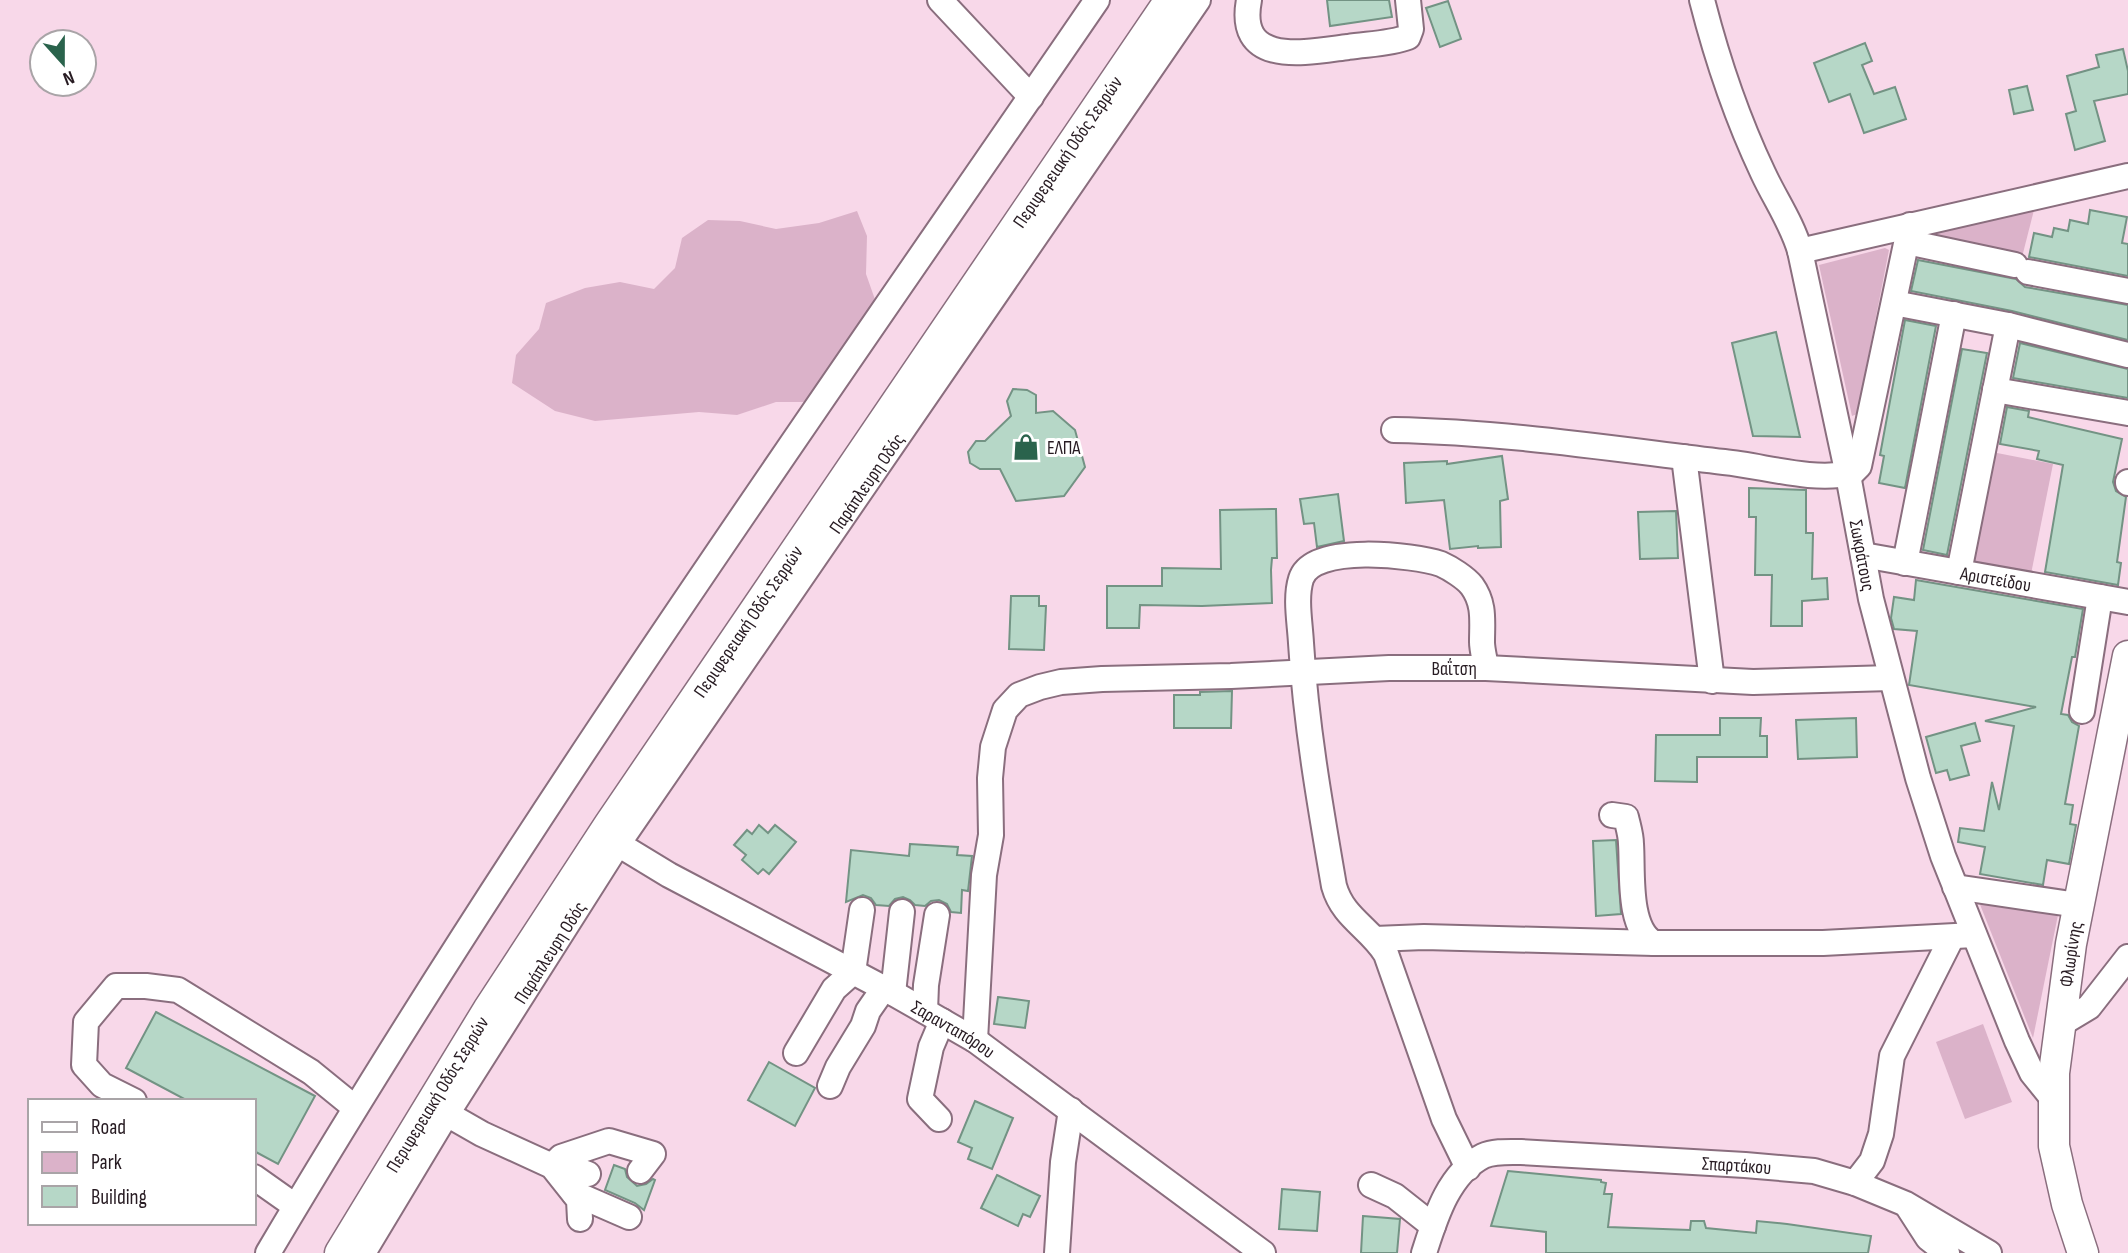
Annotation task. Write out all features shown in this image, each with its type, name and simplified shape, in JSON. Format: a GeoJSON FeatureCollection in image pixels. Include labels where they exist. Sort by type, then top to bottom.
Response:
{"type":"FeatureCollection","features":[{"type":"Feature","properties":{"kind":"main road","name":"Περιφερειακή Οδός Σερρών"},"geometry":{"type":"LineString","coordinates":[[340,1253],[488,1010],[609,825],[1170,0]]}},
{"type":"Feature","properties":{"kind":"main road","name":"Φλωρίνης"},"geometry":{"type":"LineString","coordinates":[[2083,1253],[2057,1165],[2053,1099],[2059,1026],[2078,905],[2128,656]]}},
{"type":"Feature","properties":{"kind":"street"},"geometry":{"type":"LineString","coordinates":[[940,0],[1031,97]]}},
{"type":"Feature","properties":{"kind":"street"},"geometry":{"type":"LineString","coordinates":[[268,1253],[354,1107],[524,840],[1097,0]]}},
{"type":"Feature","properties":{"kind":"street","name":"Παράπλευρη Οδός"},"geometry":{"type":"LineString","coordinates":[[363,1253],[447,1114],[618,844],[1198,0]]}},
{"type":"Feature","properties":{"kind":"street"},"geometry":{"type":"LineString","coordinates":[[1249,0],[1248,24],[1252,34],[1270,50],[1295,54],[1408,37],[1411,29],[1408,0]]}},
{"type":"Feature","properties":{"kind":"street","name":"Σωκράτους"},"geometry":{"type":"LineString","coordinates":[[1702,0],[1714,44],[1745,130],[1800,251],[1848,475],[1871,599],[1930,821],[1955,887],[1963,936],[2032,1073],[2053,1099]]}},
{"type":"Feature","properties":{"kind":"street"},"geometry":{"type":"LineString","coordinates":[[1800,251],[1909,234],[2128,176]]}},
{"type":"Feature","properties":{"kind":"street"},"geometry":{"type":"LineString","coordinates":[[1909,234],[2022,268],[2128,291]]}},
{"type":"Feature","properties":{"kind":"street"},"geometry":{"type":"LineString","coordinates":[[1394,430],[1505,435],[1810,474],[1848,475],[1859,466],[1909,234]]}},
{"type":"Feature","properties":{"kind":"street"},"geometry":{"type":"LineString","coordinates":[[1894,303],[2008,325],[2128,355]]}},
{"type":"Feature","properties":{"kind":"street"},"geometry":{"type":"LineString","coordinates":[[1905,562],[1954,314]]}},
{"type":"Feature","properties":{"kind":"street"},"geometry":{"type":"LineString","coordinates":[[1958,572],[2008,325]]}},
{"type":"Feature","properties":{"kind":"street"},"geometry":{"type":"LineString","coordinates":[[1995,390],[2128,413]]}},
{"type":"Feature","properties":{"kind":"street"},"geometry":{"type":"LineString","coordinates":[[1684,457],[1712,681]]}},
{"type":"Feature","properties":{"kind":"street"},"geometry":{"type":"LineString","coordinates":[[1424,1253],[1445,1198],[1468,1168],[1444,1119],[1391,965],[1375,939],[1346,913],[1334,886],[1310,742],[1298,603],[1301,577],[1306,570],[1318,564],[1339,557],[1364,554],[1395,555],[1443,565],[1471,583],[1480,601],[1486,668]]}},
{"type":"Feature","properties":{"kind":"street","name":"Αριστείδου"},"geometry":{"type":"LineString","coordinates":[[1863,555],[2128,603]]}},
{"type":"Feature","properties":{"kind":"street"},"geometry":{"type":"LineString","coordinates":[[2082,711],[2100,597]]}},
{"type":"Feature","properties":{"kind":"street","name":"Βαΐτση"},"geometry":{"type":"LineString","coordinates":[[975,1040],[984,876],[991,835],[990,778],[993,747],[1005,710],[1019,695],[1061,682],[1389,668],[1486,668],[1753,682],[1891,677]]}},
{"type":"Feature","properties":{"kind":"street"},"geometry":{"type":"LineString","coordinates":[[1612,815],[1626,817],[1631,842],[1633,898],[1641,929],[1648,940],[1654,943]]}},
{"type":"Feature","properties":{"kind":"street","name":"Σαρανταπόρου"},"geometry":{"type":"LineString","coordinates":[[618,844],[669,875],[888,990],[975,1040],[1263,1253]]}},
{"type":"Feature","properties":{"kind":"street"},"geometry":{"type":"LineString","coordinates":[[1955,887],[2078,905]]}},
{"type":"Feature","properties":{"kind":"street"},"geometry":{"type":"LineString","coordinates":[[796,1053],[834,989],[853,972],[862,910]]}},
{"type":"Feature","properties":{"kind":"street"},"geometry":{"type":"LineString","coordinates":[[830,1086],[863,1026],[868,1011],[888,990],[902,912]]}},
{"type":"Feature","properties":{"kind":"street"},"geometry":{"type":"LineString","coordinates":[[937,915],[926,985],[933,1016],[931,1048],[920,1099],[939,1119]]}},
{"type":"Feature","properties":{"kind":"street"},"geometry":{"type":"LineString","coordinates":[[1375,939],[1424,937],[1654,943],[1812,943],[1963,936]]}},
{"type":"Feature","properties":{"kind":"street"},"geometry":{"type":"LineString","coordinates":[[1855,1183],[1872,1161],[1881,1134],[1892,1056],[1963,936]]}},
{"type":"Feature","properties":{"kind":"street"},"geometry":{"type":"LineString","coordinates":[[2059,1026],[2089,1007],[2128,957]]}},
{"type":"Feature","properties":{"kind":"street"},"geometry":{"type":"LineString","coordinates":[[130,1099],[102,1085],[84,1065],[86,1022],[116,986],[178,990],[311,1072],[354,1107]]}},
{"type":"Feature","properties":{"kind":"street"},"geometry":{"type":"LineString","coordinates":[[822,1009],[855,1008],[868,1011]]}},
{"type":"Feature","properties":{"kind":"street"},"geometry":{"type":"LineString","coordinates":[[1057,1253],[1063,1162],[1072,1110]]}},
{"type":"Feature","properties":{"kind":"street"},"geometry":{"type":"LineString","coordinates":[[447,1114],[492,1139],[555,1164],[629,1217]]}},
{"type":"Feature","properties":{"kind":"street"},"geometry":{"type":"LineString","coordinates":[[555,1164],[561,1157],[609,1141],[653,1154],[639,1171]]}},
{"type":"Feature","properties":{"kind":"street","name":"Σπαρτάκου"},"geometry":{"type":"LineString","coordinates":[[1468,1168],[1490,1154],[1521,1152],[1797,1169],[1822,1173],[1906,1204],[1989,1253]]}},
{"type":"Feature","properties":{"kind":"street"},"geometry":{"type":"LineString","coordinates":[[256,1178],[296,1206]]}},
{"type":"Feature","properties":{"kind":"street"},"geometry":{"type":"LineString","coordinates":[[580,1219],[581,1183]]}},
{"type":"Feature","properties":{"kind":"street"},"geometry":{"type":"LineString","coordinates":[[1371,1185],[1395,1196],[1433,1226]]}},
{"type":"Feature","properties":{"kind":"street"},"geometry":{"type":"LineString","coordinates":[[1906,1204],[1928,1238],[1947,1253]]}},
{"type":"Feature","properties":{"kind":"green space"},"geometry":{"type":"Polygon","coordinates":[[[2034,210],[2021,261],[1915,237],[2034,210]]]}},
{"type":"Feature","properties":{"kind":"green space"},"geometry":{"type":"Polygon","coordinates":[[[857,211],[867,236],[866,274],[878,308],[812,402],[776,402],[737,415],[699,412],[595,421],[555,411],[512,383],[516,355],[539,329],[546,303],[585,288],[620,282],[654,289],[675,268],[682,238],[708,220],[740,221],[776,229],[819,223],[857,211]]]}},
{"type":"Feature","properties":{"kind":"green space"},"geometry":{"type":"Polygon","coordinates":[[[1885,248],[1889,250],[1857,414],[1852,416],[1819,265],[1885,248]]]}},
{"type":"Feature","properties":{"kind":"green space"},"geometry":{"type":"Polygon","coordinates":[[[1992,452],[2053,464],[2031,574],[1976,563],[1972,555],[1992,452]]]}},
{"type":"Feature","properties":{"kind":"green space"},"geometry":{"type":"Polygon","coordinates":[[[1975,892],[2059,910],[2033,1038],[1975,892]]]}},
{"type":"Feature","properties":{"kind":"green space"},"geometry":{"type":"Polygon","coordinates":[[[1983,1024],[2012,1102],[1965,1119],[1936,1042],[1983,1024]]]}},
{"type":"Feature","properties":{"kind":"building"},"geometry":{"type":"Polygon","coordinates":[[[1327,0],[1389,0],[1392,17],[1330,26],[1327,0]]]}},
{"type":"Feature","properties":{"kind":"building"},"geometry":{"type":"Polygon","coordinates":[[[1448,1],[1461,39],[1440,47],[1426,8],[1448,1]]]}},
{"type":"Feature","properties":{"kind":"building"},"geometry":{"type":"Polygon","coordinates":[[[1865,43],[1872,61],[1862,65],[1874,94],[1895,87],[1906,119],[1864,133],[1850,94],[1829,102],[1814,63],[1865,43]]]}},
{"type":"Feature","properties":{"kind":"building"},"geometry":{"type":"Polygon","coordinates":[[[2123,49],[2128,71],[2128,94],[2094,101],[2105,141],[2075,150],[2066,114],[2076,111],[2067,76],[2099,67],[2096,55],[2123,49]]]}},
{"type":"Feature","properties":{"kind":"building"},"geometry":{"type":"Polygon","coordinates":[[[2027,86],[2033,110],[2014,114],[2009,90],[2027,86]]]}},
{"type":"Feature","properties":{"kind":"building"},"geometry":{"type":"Polygon","coordinates":[[[2090,210],[2127,217],[2122,243],[2128,244],[2128,276],[2029,257],[2034,233],[2052,237],[2054,228],[2068,231],[2070,220],[2088,224],[2090,210]]]}},
{"type":"Feature","properties":{"kind":"building"},"geometry":{"type":"Polygon","coordinates":[[[1918,260],[2016,279],[2025,287],[2128,305],[2128,340],[2012,311],[1911,291],[1918,260]]]}},
{"type":"Feature","properties":{"kind":"building"},"geometry":{"type":"Polygon","coordinates":[[[1905,320],[1936,326],[1905,488],[1879,483],[1884,456],[1880,455],[1905,320]]]}},
{"type":"Feature","properties":{"kind":"building"},"geometry":{"type":"Polygon","coordinates":[[[1776,332],[1800,437],[1753,436],[1732,343],[1776,332]]]}},
{"type":"Feature","properties":{"kind":"building"},"geometry":{"type":"Polygon","coordinates":[[[2020,343],[2128,369],[2128,398],[2013,378],[2020,343]]]}},
{"type":"Feature","properties":{"kind":"building"},"geometry":{"type":"Polygon","coordinates":[[[1962,349],[1987,353],[1947,555],[1923,550],[1962,349]]]}},
{"type":"Feature","properties":{"kind":"building","name":"ΕΛΠΑ"},"geometry":{"type":"Polygon","coordinates":[[[1013,389],[1027,390],[1036,395],[1036,413],[1053,411],[1075,430],[1085,467],[1064,496],[1016,501],[1000,469],[980,469],[970,463],[968,452],[976,441],[985,441],[1011,416],[1007,401],[1013,389]]]}},
{"type":"Feature","properties":{"kind":"building"},"geometry":{"type":"Polygon","coordinates":[[[2007,407],[2029,411],[2028,417],[2122,439],[2113,482],[2116,491],[2126,497],[2117,562],[2121,563],[2118,585],[2045,572],[2063,465],[2037,459],[2039,451],[2000,444],[2007,407]]]}},
{"type":"Feature","properties":{"kind":"building"},"geometry":{"type":"Polygon","coordinates":[[[1502,456],[1508,499],[1500,501],[1501,547],[1450,549],[1444,500],[1406,503],[1404,463],[1447,461],[1447,464],[1502,456]]]}},
{"type":"Feature","properties":{"kind":"building"},"geometry":{"type":"Polygon","coordinates":[[[1749,488],[1806,490],[1806,533],[1813,533],[1812,579],[1827,578],[1828,599],[1802,601],[1802,626],[1771,626],[1772,575],[1755,575],[1756,517],[1749,517],[1749,488]]]}},
{"type":"Feature","properties":{"kind":"building"},"geometry":{"type":"Polygon","coordinates":[[[1338,494],[1344,541],[1317,547],[1314,523],[1304,524],[1300,499],[1338,494]]]}},
{"type":"Feature","properties":{"kind":"building"},"geometry":{"type":"Polygon","coordinates":[[[1276,509],[1277,558],[1272,558],[1272,603],[1140,605],[1139,628],[1107,628],[1107,586],[1162,586],[1162,568],[1221,569],[1220,510],[1276,509]]]}},
{"type":"Feature","properties":{"kind":"building"},"geometry":{"type":"Polygon","coordinates":[[[1676,511],[1678,558],[1640,559],[1638,512],[1676,511]]]}},
{"type":"Feature","properties":{"kind":"building"},"geometry":{"type":"Polygon","coordinates":[[[1916,580],[2083,609],[2061,714],[2068,715],[2072,722],[2079,726],[2065,804],[2073,805],[2070,824],[2076,825],[2069,864],[2047,860],[2043,885],[1980,874],[1985,847],[1958,842],[1960,828],[1984,831],[1992,782],[1999,810],[2014,726],[1985,721],[2036,707],[1909,685],[1917,631],[1894,629],[1891,618],[1894,597],[1914,600],[1916,580]]]}},
{"type":"Feature","properties":{"kind":"building"},"geometry":{"type":"Polygon","coordinates":[[[1011,596],[1039,596],[1039,606],[1046,606],[1044,650],[1009,649],[1011,596]]]}},
{"type":"Feature","properties":{"kind":"building"},"geometry":{"type":"Polygon","coordinates":[[[1232,691],[1231,728],[1174,728],[1174,695],[1232,691]]]}},
{"type":"Feature","properties":{"kind":"building"},"geometry":{"type":"Polygon","coordinates":[[[1720,718],[1761,718],[1760,736],[1767,736],[1767,757],[1697,757],[1697,782],[1655,781],[1656,735],[1720,735],[1720,718]]]}},
{"type":"Feature","properties":{"kind":"building"},"geometry":{"type":"Polygon","coordinates":[[[1856,718],[1857,757],[1798,759],[1796,720],[1856,718]]]}},
{"type":"Feature","properties":{"kind":"building"},"geometry":{"type":"Polygon","coordinates":[[[1975,723],[1980,741],[1961,746],[1969,775],[1950,780],[1947,770],[1936,773],[1926,737],[1975,723]]]}},
{"type":"Feature","properties":{"kind":"building"},"geometry":{"type":"Polygon","coordinates":[[[759,825],[768,833],[775,825],[796,842],[769,874],[763,869],[758,874],[742,860],[746,855],[734,845],[747,830],[752,834],[759,825]]]}},
{"type":"Feature","properties":{"kind":"building"},"geometry":{"type":"Polygon","coordinates":[[[1616,840],[1621,914],[1596,916],[1593,841],[1616,840]]]}},
{"type":"Feature","properties":{"kind":"building"},"geometry":{"type":"Polygon","coordinates":[[[910,844],[958,847],[957,855],[972,856],[968,891],[962,890],[961,913],[951,912],[947,904],[939,900],[931,901],[925,906],[915,905],[903,897],[895,899],[889,906],[876,905],[871,898],[863,895],[846,902],[851,850],[909,856],[910,844]]]}},
{"type":"Feature","properties":{"kind":"building"},"geometry":{"type":"Polygon","coordinates":[[[998,997],[1029,1001],[1025,1028],[994,1024],[998,997]]]}},
{"type":"Feature","properties":{"kind":"building"},"geometry":{"type":"Polygon","coordinates":[[[156,1012],[315,1096],[278,1164],[256,1152],[256,1099],[184,1099],[126,1068],[156,1012]]]}},
{"type":"Feature","properties":{"kind":"building"},"geometry":{"type":"Polygon","coordinates":[[[769,1062],[815,1088],[795,1126],[748,1100],[769,1062]]]}},
{"type":"Feature","properties":{"kind":"building"},"geometry":{"type":"Polygon","coordinates":[[[975,1101],[1013,1118],[992,1169],[968,1159],[972,1148],[958,1142],[975,1101]]]}},
{"type":"Feature","properties":{"kind":"building"},"geometry":{"type":"Polygon","coordinates":[[[614,1165],[625,1169],[627,1177],[637,1186],[655,1180],[644,1210],[635,1203],[605,1190],[614,1165]]]}},
{"type":"Feature","properties":{"kind":"building"},"geometry":{"type":"Polygon","coordinates":[[[1508,1171],[1601,1180],[1606,1183],[1604,1194],[1612,1194],[1608,1227],[1690,1230],[1691,1221],[1704,1221],[1706,1228],[1756,1233],[1757,1221],[1787,1224],[1871,1236],[1868,1253],[1546,1253],[1546,1232],[1491,1226],[1508,1171]]]}},
{"type":"Feature","properties":{"kind":"building"},"geometry":{"type":"Polygon","coordinates":[[[997,1175],[1040,1196],[1030,1217],[1023,1214],[1018,1226],[981,1208],[997,1175]]]}},
{"type":"Feature","properties":{"kind":"building"},"geometry":{"type":"Polygon","coordinates":[[[1282,1189],[1320,1192],[1317,1231],[1279,1229],[1282,1189]]]}},
{"type":"Feature","properties":{"kind":"building"},"geometry":{"type":"Polygon","coordinates":[[[1363,1216],[1400,1219],[1397,1253],[1361,1253],[1363,1216]]]}},
{"type":"Feature","properties":{"kind":"place","name":"ΕΛΠΑ"},"geometry":{"type":"Point","coordinates":[1026,447]}}]}
